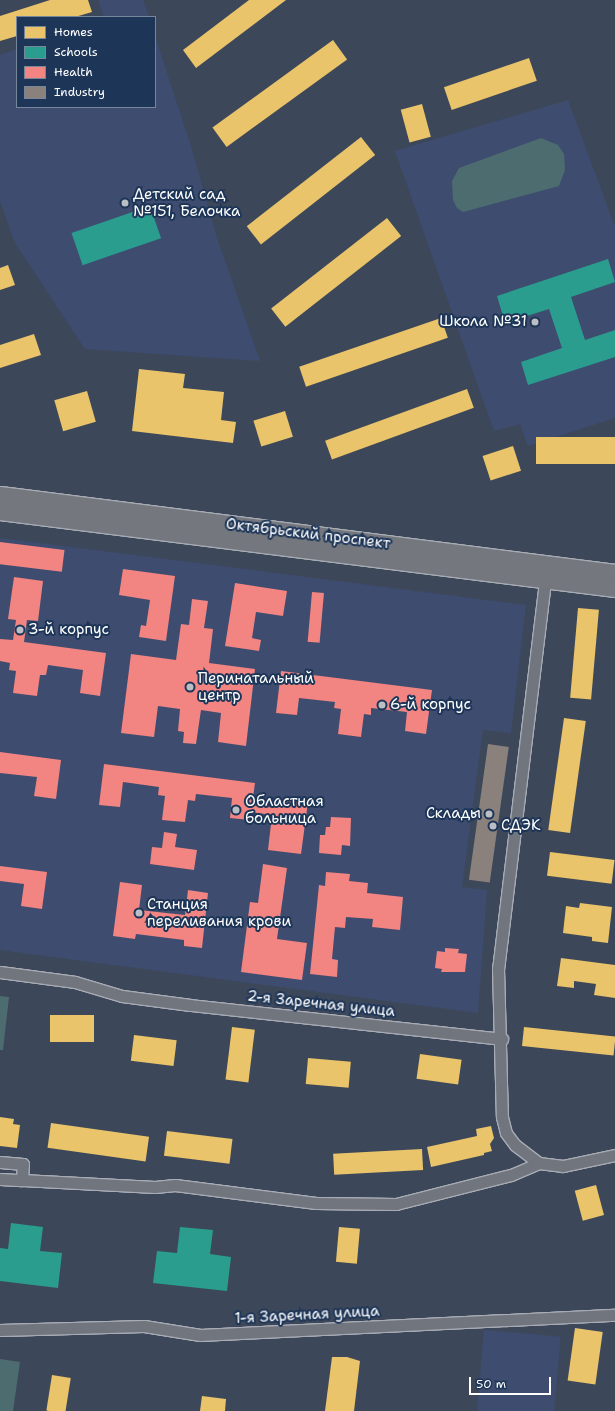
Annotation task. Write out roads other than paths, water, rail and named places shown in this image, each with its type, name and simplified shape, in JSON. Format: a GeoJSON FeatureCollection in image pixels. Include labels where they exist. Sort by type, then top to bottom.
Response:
{"type":"FeatureCollection","features":[{"type":"Feature","properties":{"kind":"main road","name":"Октябрьский проспект"},"geometry":{"type":"LineString","coordinates":[[0,495],[546,572],[615,588]]}},
{"type":"Feature","properties":{"kind":"main road","name":"Октябрьский проспект"},"geometry":{"type":"LineString","coordinates":[[0,511],[546,572],[615,573]]}},
{"type":"Feature","properties":{"kind":"street"},"geometry":{"type":"LineString","coordinates":[[546,572],[498,968],[497,996],[502,1039],[502,1117],[506,1133],[526,1156],[539,1163],[563,1166],[615,1155]]}},
{"type":"Feature","properties":{"kind":"street","name":"2-я Заречная улица"},"geometry":{"type":"LineString","coordinates":[[0,972],[75,982],[122,996],[502,1039]]}},
{"type":"Feature","properties":{"kind":"street"},"geometry":{"type":"LineString","coordinates":[[0,1162],[23,1164],[22,1180]]}},
{"type":"Feature","properties":{"kind":"street"},"geometry":{"type":"LineString","coordinates":[[0,1179],[154,1187],[175,1185],[316,1203],[396,1204],[511,1175],[539,1163]]}},
{"type":"Feature","properties":{"kind":"street","name":"1-я Заречная улица"},"geometry":{"type":"LineString","coordinates":[[0,1330],[144,1326],[200,1335],[615,1315]]}},
{"type":"Feature","properties":{"kind":"place","name":"Детский сад №151, Белочка"},"geometry":{"type":"Point","coordinates":[125,203]}},
{"type":"Feature","properties":{"kind":"place","name":"Школа №31"},"geometry":{"type":"Point","coordinates":[535,322]}},
{"type":"Feature","properties":{"kind":"place","name":"3-й корпус"},"geometry":{"type":"Point","coordinates":[20,630]}},
{"type":"Feature","properties":{"kind":"place","name":"Перинатальный центр"},"geometry":{"type":"Point","coordinates":[190,687]}},
{"type":"Feature","properties":{"kind":"place","name":"6-й корпус"},"geometry":{"type":"Point","coordinates":[382,705]}},
{"type":"Feature","properties":{"kind":"place","name":"Областная больница"},"geometry":{"type":"Point","coordinates":[236,810]}},
{"type":"Feature","properties":{"kind":"place","name":"Склады"},"geometry":{"type":"Point","coordinates":[489,814]}},
{"type":"Feature","properties":{"kind":"place","name":"СДЭК"},"geometry":{"type":"Point","coordinates":[493,826]}},
{"type":"Feature","properties":{"kind":"place","name":"Станция переливания крови"},"geometry":{"type":"Point","coordinates":[139,913]}}]}
